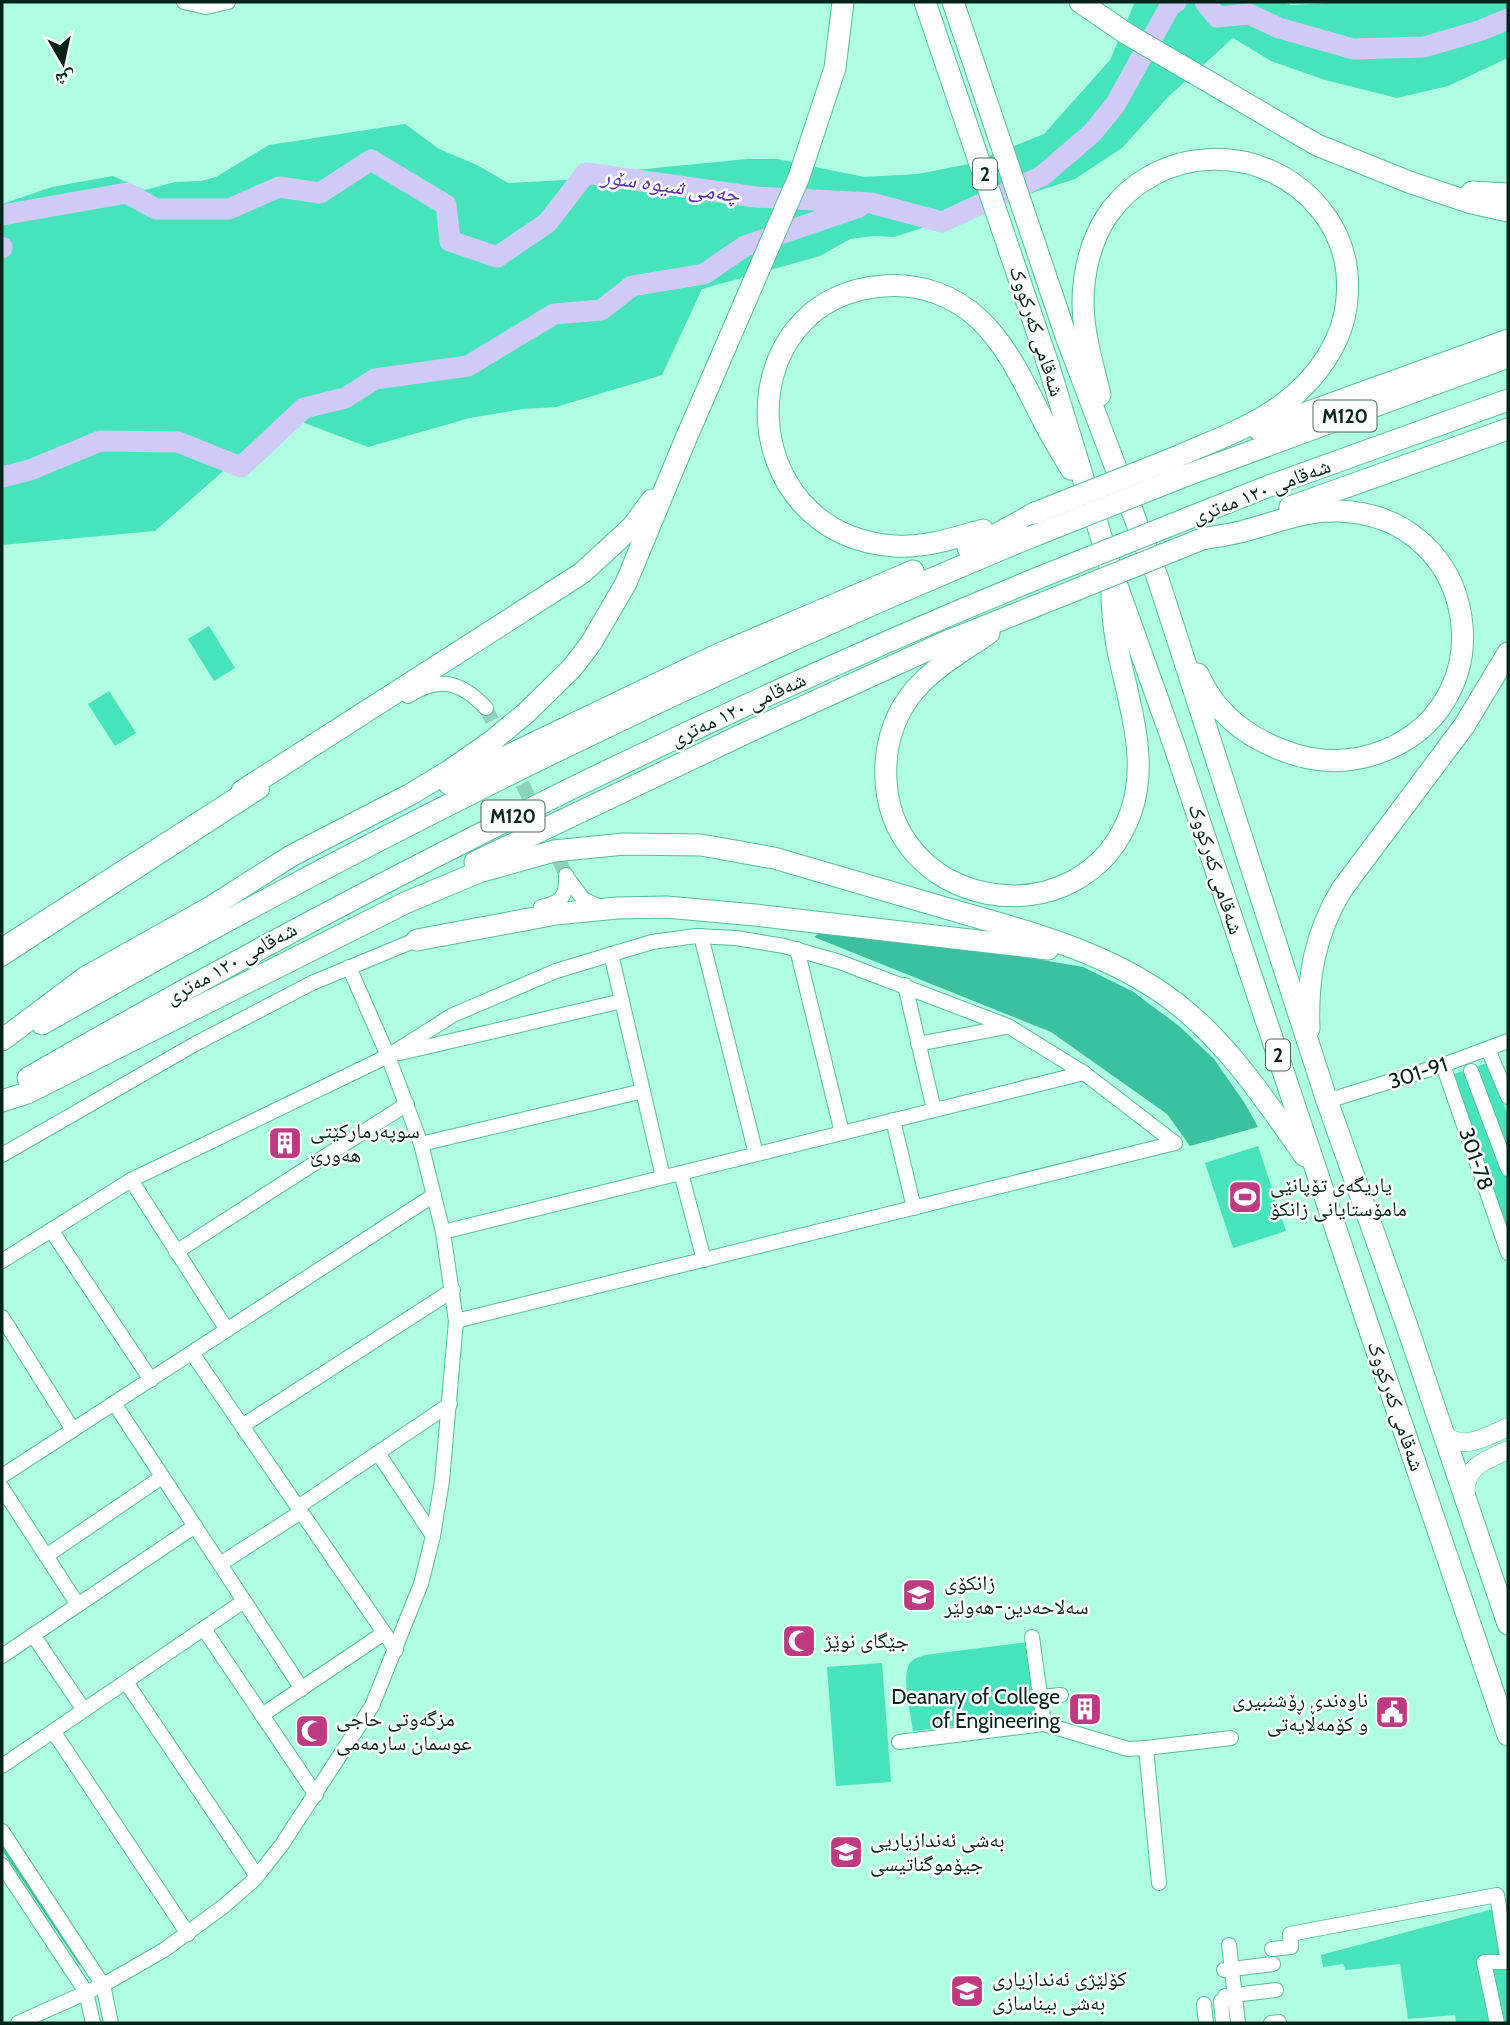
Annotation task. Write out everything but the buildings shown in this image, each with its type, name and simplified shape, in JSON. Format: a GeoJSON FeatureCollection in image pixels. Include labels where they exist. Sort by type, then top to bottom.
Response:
{"type":"FeatureCollection","features":[{"type":"Feature","properties":{"kind":"highway"},"geometry":{"type":"LineString","coordinates":[[211,907],[291,856],[411,794],[449,771],[492,741],[547,694],[591,643],[626,583],[799,177],[835,68],[843,2]]}},
{"type":"Feature","properties":{"kind":"highway","name":"شەقامی کەرکووک"},"geometry":{"type":"LineString","coordinates":[[925,2],[1026,297],[1111,569],[1173,742],[1507,1727]]}},
{"type":"Feature","properties":{"kind":"highway","name":"شەقامی کەرکووک"},"geometry":{"type":"LineString","coordinates":[[953,2],[1049,288],[1158,579],[1327,1101],[1508,1624]]}},
{"type":"Feature","properties":{"kind":"highway"},"geometry":{"type":"LineString","coordinates":[[1080,2],[1127,34],[1317,145],[1409,182],[1472,203],[1508,211]]}},
{"type":"Feature","properties":{"kind":"highway"},"geometry":{"type":"LineString","coordinates":[[1126,495],[1112,449],[1084,319],[1085,281],[1093,245],[1105,218],[1115,205],[1151,176],[1180,164],[1207,159],[1238,160],[1280,174],[1306,193],[1326,216],[1342,248],[1347,268],[1347,307],[1338,336],[1324,362],[1298,392],[1281,406],[1178,468]]}},
{"type":"Feature","properties":{"kind":"highway"},"geometry":{"type":"LineString","coordinates":[[1409,182],[1508,194]]}},
{"type":"Feature","properties":{"kind":"highway"},"geometry":{"type":"LineString","coordinates":[[1092,507],[1002,345],[982,321],[953,300],[933,291],[908,286],[879,286],[849,293],[814,313],[789,341],[778,361],[770,386],[768,433],[783,477],[802,505],[839,532],[866,542],[909,547],[951,539],[1035,513],[1178,468],[1222,444],[1508,340]]}},
{"type":"Feature","properties":{"kind":"highway","name":"شەقامی ١٢٠ مەتری"},"geometry":{"type":"LineString","coordinates":[[2,1047],[285,889],[523,767],[790,641],[1031,537],[1178,468],[1508,357]]}},
{"type":"Feature","properties":{"kind":"highway","name":"شەقامی ١٢٠ مەتری"},"geometry":{"type":"LineString","coordinates":[[2,1093],[286,933],[508,819],[816,673],[941,617],[1269,486],[1508,400]]}},
{"type":"Feature","properties":{"kind":"highway"},"geometry":{"type":"LineString","coordinates":[[222,994],[309,944],[750,731],[931,648],[1202,539],[1508,429]]}},
{"type":"Feature","properties":{"kind":"highway"},"geometry":{"type":"LineString","coordinates":[[242,791],[582,573],[638,519],[684,443]]}},
{"type":"Feature","properties":{"kind":"highway"},"geometry":{"type":"LineString","coordinates":[[1158,579],[1180,622],[1198,677],[1208,695],[1220,711],[1237,726],[1273,747],[1312,760],[1350,760],[1368,756],[1404,741],[1432,718],[1443,703],[1452,688],[1463,652],[1464,637],[1459,602],[1446,570],[1413,534],[1378,517],[1336,511],[1291,516],[1244,531],[1202,539]]}},
{"type":"Feature","properties":{"kind":"highway"},"geometry":{"type":"LineString","coordinates":[[2,1040],[86,977],[350,833],[629,695],[990,538],[1035,513]]}},
{"type":"Feature","properties":{"kind":"highway"},"geometry":{"type":"LineString","coordinates":[[1016,615],[935,670],[914,691],[895,722],[886,757],[888,798],[901,834],[908,844],[925,864],[940,876],[973,891],[990,895],[1018,896],[1039,893],[1076,880],[1105,855],[1118,838],[1131,812],[1138,778],[1138,752],[1116,643],[1111,569]]}},
{"type":"Feature","properties":{"kind":"highway"},"geometry":{"type":"LineString","coordinates":[[1487,690],[1508,653]]}},
{"type":"Feature","properties":{"kind":"highway"},"geometry":{"type":"LineString","coordinates":[[1310,1049],[1308,1010],[1311,967],[1330,910],[1342,889],[1464,726],[1508,659]]}},
{"type":"Feature","properties":{"kind":"highway"},"geometry":{"type":"LineString","coordinates":[[2,1101],[27,1093],[405,904],[479,872],[554,851],[624,844],[701,845],[774,858],[1002,924],[1069,945],[1111,965],[1169,999],[1209,1032],[1250,1080],[1317,1171]]}},
{"type":"Feature","properties":{"kind":"highway"},"geometry":{"type":"LineString","coordinates":[[416,940],[556,914],[667,907],[1029,946],[1111,965]]}},
{"type":"Feature","properties":{"kind":"main road"},"geometry":{"type":"LineString","coordinates":[[1444,1434],[1458,1443],[1466,1443],[1508,1427]]}},
{"type":"Feature","properties":{"kind":"main road"},"geometry":{"type":"LineString","coordinates":[[1466,1501],[1465,1485],[1472,1470],[1485,1460],[1508,1450]]}},
{"type":"Feature","properties":{"kind":"street"},"geometry":{"type":"LineString","coordinates":[[184,2],[206,7],[228,2]]}},
{"type":"Feature","properties":{"kind":"street"},"geometry":{"type":"LineString","coordinates":[[2,959],[422,688],[446,683],[455,685],[472,693],[486,708]]}},
{"type":"Feature","properties":{"kind":"street"},"geometry":{"type":"LineString","coordinates":[[2,946],[242,791]]}},
{"type":"Feature","properties":{"kind":"street"},"geometry":{"type":"LineString","coordinates":[[2,1155],[195,1044],[312,983],[465,922],[554,905],[565,895],[566,875],[583,899],[604,909]]}},
{"type":"Feature","properties":{"kind":"street"},"geometry":{"type":"LineString","coordinates":[[701,936],[756,1154]]}},
{"type":"Feature","properties":{"kind":"street"},"geometry":{"type":"LineString","coordinates":[[2,1261],[131,1180],[388,1056],[453,1015],[556,971],[652,942],[701,936],[736,938],[797,949],[905,985],[1008,1026],[1084,1073],[1175,1143],[456,1321]]}},
{"type":"Feature","properties":{"kind":"street"},"geometry":{"type":"LineString","coordinates":[[797,949],[842,1133]]}},
{"type":"Feature","properties":{"kind":"street"},"geometry":{"type":"LineString","coordinates":[[611,954],[663,1177]]}},
{"type":"Feature","properties":{"kind":"street"},"geometry":{"type":"LineString","coordinates":[[18,2023],[103,1985],[139,1965],[188,1934],[225,1906],[257,1876],[316,1795],[372,1706],[421,1584],[433,1536],[442,1481],[456,1321],[453,1290],[443,1232],[421,1144],[388,1056],[349,967]]}},
{"type":"Feature","properties":{"kind":"street"},"geometry":{"type":"LineString","coordinates":[[905,985],[934,1110]]}},
{"type":"Feature","properties":{"kind":"street"},"geometry":{"type":"LineString","coordinates":[[388,1056],[622,1001]]}},
{"type":"Feature","properties":{"kind":"street"},"geometry":{"type":"LineString","coordinates":[[918,1044],[1008,1026]]}},
{"type":"Feature","properties":{"kind":"street","name":"301-91"},"geometry":{"type":"LineString","coordinates":[[1327,1101],[1443,1065],[1508,1041]]}},
{"type":"Feature","properties":{"kind":"street"},"geometry":{"type":"LineString","coordinates":[[1488,1049],[1508,1097]]}},
{"type":"Feature","properties":{"kind":"street","name":"301-78"},"geometry":{"type":"LineString","coordinates":[[1443,1065],[1508,1253]]}},
{"type":"Feature","properties":{"kind":"street"},"geometry":{"type":"LineString","coordinates":[[1471,1071],[1508,1169]]}},
{"type":"Feature","properties":{"kind":"street"},"geometry":{"type":"LineString","coordinates":[[443,1232],[1084,1073]]}},
{"type":"Feature","properties":{"kind":"street"},"geometry":{"type":"LineString","coordinates":[[421,1144],[643,1091]]}},
{"type":"Feature","properties":{"kind":"street"},"geometry":{"type":"LineString","coordinates":[[176,1252],[407,1104]]}},
{"type":"Feature","properties":{"kind":"street"},"geometry":{"type":"LineString","coordinates":[[893,1120],[914,1208]]}},
{"type":"Feature","properties":{"kind":"street"},"geometry":{"type":"LineString","coordinates":[[681,1173],[704,1260]]}},
{"type":"Feature","properties":{"kind":"street"},"geometry":{"type":"LineString","coordinates":[[131,1180],[227,1330]]}},
{"type":"Feature","properties":{"kind":"street"},"geometry":{"type":"LineString","coordinates":[[2,1476],[434,1195]]}},
{"type":"Feature","properties":{"kind":"street"},"geometry":{"type":"LineString","coordinates":[[51,1230],[150,1380]]}},
{"type":"Feature","properties":{"kind":"street"},"geometry":{"type":"LineString","coordinates":[[242,1426],[453,1290]]}},
{"type":"Feature","properties":{"kind":"street"},"geometry":{"type":"LineString","coordinates":[[2,1317],[74,1430]]}},
{"type":"Feature","properties":{"kind":"street"},"geometry":{"type":"LineString","coordinates":[[192,1353],[396,1650]]}},
{"type":"Feature","properties":{"kind":"street"},"geometry":{"type":"LineString","coordinates":[[114,1403],[302,1689]]}},
{"type":"Feature","properties":{"kind":"street"},"geometry":{"type":"LineString","coordinates":[[220,1564],[450,1404]]}},
{"type":"Feature","properties":{"kind":"street"},"geometry":{"type":"LineString","coordinates":[[378,1453],[433,1536]]}},
{"type":"Feature","properties":{"kind":"street"},"geometry":{"type":"LineString","coordinates":[[46,1556],[162,1477]]}},
{"type":"Feature","properties":{"kind":"street"},"geometry":{"type":"LineString","coordinates":[[2,1489],[78,1605]]}},
{"type":"Feature","properties":{"kind":"street"},"geometry":{"type":"LineString","coordinates":[[2,1656],[195,1526]]}},
{"type":"Feature","properties":{"kind":"street"},"geometry":{"type":"LineString","coordinates":[[2,1766],[244,1601]]}},
{"type":"Feature","properties":{"kind":"street"},"geometry":{"type":"LineString","coordinates":[[204,1629],[316,1795]]}},
{"type":"Feature","properties":{"kind":"street"},"geometry":{"type":"LineString","coordinates":[[262,1715],[384,1633]]}},
{"type":"Feature","properties":{"kind":"street"},"geometry":{"type":"LineString","coordinates":[[33,1635],[83,1710]]}},
{"type":"Feature","properties":{"kind":"street"},"geometry":{"type":"LineString","coordinates":[[1032,1637],[1044,1724]]}},
{"type":"Feature","properties":{"kind":"street"},"geometry":{"type":"LineString","coordinates":[[126,1682],[257,1876]]}},
{"type":"Feature","properties":{"kind":"street"},"geometry":{"type":"LineString","coordinates":[[1040,1697],[1061,1695]]}},
{"type":"Feature","properties":{"kind":"street"},"geometry":{"type":"LineString","coordinates":[[898,1742],[1044,1724],[1128,1749],[1231,1738]]}},
{"type":"Feature","properties":{"kind":"street"},"geometry":{"type":"LineString","coordinates":[[53,1731],[188,1934]]}},
{"type":"Feature","properties":{"kind":"street"},"geometry":{"type":"LineString","coordinates":[[1146,1748],[1159,1883]]}},
{"type":"Feature","properties":{"kind":"street"},"geometry":{"type":"LineString","coordinates":[[2,1831],[103,1985],[111,2023]]}},
{"type":"Feature","properties":{"kind":"street"},"geometry":{"type":"LineString","coordinates":[[2,1865],[86,1992],[93,2023]]}},
{"type":"Feature","properties":{"kind":"street"},"geometry":{"type":"LineString","coordinates":[[1272,1949],[1291,1947],[1290,1934],[1497,1895],[1507,1962],[1484,1962],[1497,2023]]}},
{"type":"Feature","properties":{"kind":"street"},"geometry":{"type":"LineString","coordinates":[[1229,1945],[1227,1970],[1235,1995],[1238,2023]]}},
{"type":"Feature","properties":{"kind":"street"},"geometry":{"type":"LineString","coordinates":[[1227,1970],[1273,1964]]}},
{"type":"Feature","properties":{"kind":"street"},"geometry":{"type":"LineString","coordinates":[[1223,2023],[1221,2001],[1226,2000],[1225,1996],[1276,1990]]}},
{"type":"Feature","properties":{"kind":"street"},"geometry":{"type":"LineString","coordinates":[[1204,2004],[1206,2023]]}},
{"type":"Feature","properties":{"kind":"street"},"geometry":{"type":"LineString","coordinates":[[1502,2023],[1508,2020]]}},
{"type":"Feature","properties":{"kind":"green space"},"geometry":{"type":"Polygon","coordinates":[[[1135,2],[1283,2],[1291,5],[1350,2],[1508,2],[1508,58],[1448,86],[1397,98],[1325,80],[1271,61],[1233,38],[1168,97],[1122,148],[1075,179],[894,237],[850,239],[820,256],[702,289],[662,375],[556,407],[523,409],[470,418],[368,447],[286,416],[155,531],[2,545],[2,204],[52,187],[113,176],[145,190],[175,182],[201,181],[216,177],[269,145],[405,124],[439,149],[477,165],[508,183],[565,180],[747,159],[777,159],[864,177],[918,174],[969,164],[1044,134],[1110,60],[1135,2]]]}},
{"type":"Feature","properties":{"kind":"green space"},"geometry":{"type":"Polygon","coordinates":[[[209,626],[235,668],[214,681],[188,639],[209,626]]]}},
{"type":"Feature","properties":{"kind":"green space"},"geometry":{"type":"Polygon","coordinates":[[[109,691],[136,733],[115,746],[88,704],[109,691]]]}},
{"type":"Feature","properties":{"kind":"green space"},"geometry":{"type":"Polygon","coordinates":[[[821,932],[1008,954],[1083,967],[1132,991],[1179,1026],[1214,1059],[1258,1127],[1190,1146],[1167,1114],[1051,1032],[814,937],[821,932]]]}},
{"type":"Feature","properties":{"kind":"green space"},"geometry":{"type":"Polygon","coordinates":[[[1487,1063],[1508,1115],[1508,1232],[1454,1074],[1487,1063]]]}},
{"type":"Feature","properties":{"kind":"green space","name":"یاریگەی تۆپانێی مامۆستایانی زانکۆ"},"geometry":{"type":"Polygon","coordinates":[[[1258,1146],[1286,1231],[1233,1248],[1205,1163],[1258,1146]]]}},
{"type":"Feature","properties":{"kind":"green space"},"geometry":{"type":"Polygon","coordinates":[[[1028,1642],[1037,1716],[913,1731],[906,1676],[913,1660],[925,1655],[1028,1642]]]}},
{"type":"Feature","properties":{"kind":"green space"},"geometry":{"type":"Polygon","coordinates":[[[882,1663],[891,1782],[836,1786],[827,1667],[882,1663]]]}},
{"type":"Feature","properties":{"kind":"green space"},"geometry":{"type":"Polygon","coordinates":[[[2,1845],[81,1964],[80,1966],[2,1850],[2,1845]]]}},
{"type":"Feature","properties":{"kind":"green space"},"geometry":{"type":"Polygon","coordinates":[[[1508,1905],[1508,2023],[1456,2023],[1455,2015],[1408,2019],[1400,1964],[1346,1970],[1343,1964],[1323,1967],[1321,1955],[1508,1905]]]}},
{"type":"Feature","properties":{"kind":"waterway","name":"چەمی شیوە سۆر"},"geometry":{"type":"LineString","coordinates":[[2,215],[127,193],[156,209],[229,209],[279,187],[320,193],[371,160],[446,205],[450,241],[497,257],[547,223],[586,173],[756,197],[871,203],[942,222],[1042,176],[1092,133],[1115,105],[1170,6],[1176,2]]}},
{"type":"Feature","properties":{"kind":"waterway","name":"چەمی شیوە سۆر"},"geometry":{"type":"LineString","coordinates":[[1205,2],[1217,17],[1249,14],[1279,28],[1353,49],[1424,47],[1482,30],[1508,19]]}},
{"type":"Feature","properties":{"kind":"waterway"},"geometry":{"type":"LineString","coordinates":[[2,477],[30,470],[100,441],[178,442],[241,467],[304,408],[345,398],[375,379],[468,366],[554,314],[601,310],[632,286],[704,274],[745,246],[859,207]]}},
{"type":"Feature","properties":{"kind":"tunnel"},"geometry":{"type":"LineString","coordinates":[[486,708],[566,875]]}},
{"type":"Feature","properties":{"kind":"place","name":"سوپەرمارکێتی هەورێ"},"geometry":{"type":"Point","coordinates":[285,1143]}},
{"type":"Feature","properties":{"kind":"place","name":"یاریگەی تۆپانێی مامۆستایانی زانکۆ"},"geometry":{"type":"Point","coordinates":[1245,1197]}},
{"type":"Feature","properties":{"kind":"place","name":"زانکۆی سەلاحەدین-هەولێر"},"geometry":{"type":"Point","coordinates":[919,1595]}},
{"type":"Feature","properties":{"kind":"place","name":"جێگای نوێژ"},"geometry":{"type":"Point","coordinates":[799,1641]}},
{"type":"Feature","properties":{"kind":"place","name":"Deanary of College of Engineering"},"geometry":{"type":"Point","coordinates":[1085,1709]}},
{"type":"Feature","properties":{"kind":"place","name":"ناوەندی ڕۆشنبیری و کۆمەڵایەتی"},"geometry":{"type":"Point","coordinates":[1392,1712]}},
{"type":"Feature","properties":{"kind":"place","name":"مزگەوتی حاجی عوسمان سارمەمی"},"geometry":{"type":"Point","coordinates":[312,1731]}},
{"type":"Feature","properties":{"kind":"place","name":"بەشی ئەندازیاریی جیۆموگناتیسی"},"geometry":{"type":"Point","coordinates":[846,1852]}},
{"type":"Feature","properties":{"kind":"place","name":"کۆلێژی ئەندازیاری بەشی بیناسازی"},"geometry":{"type":"Point","coordinates":[967,1991]}}]}
